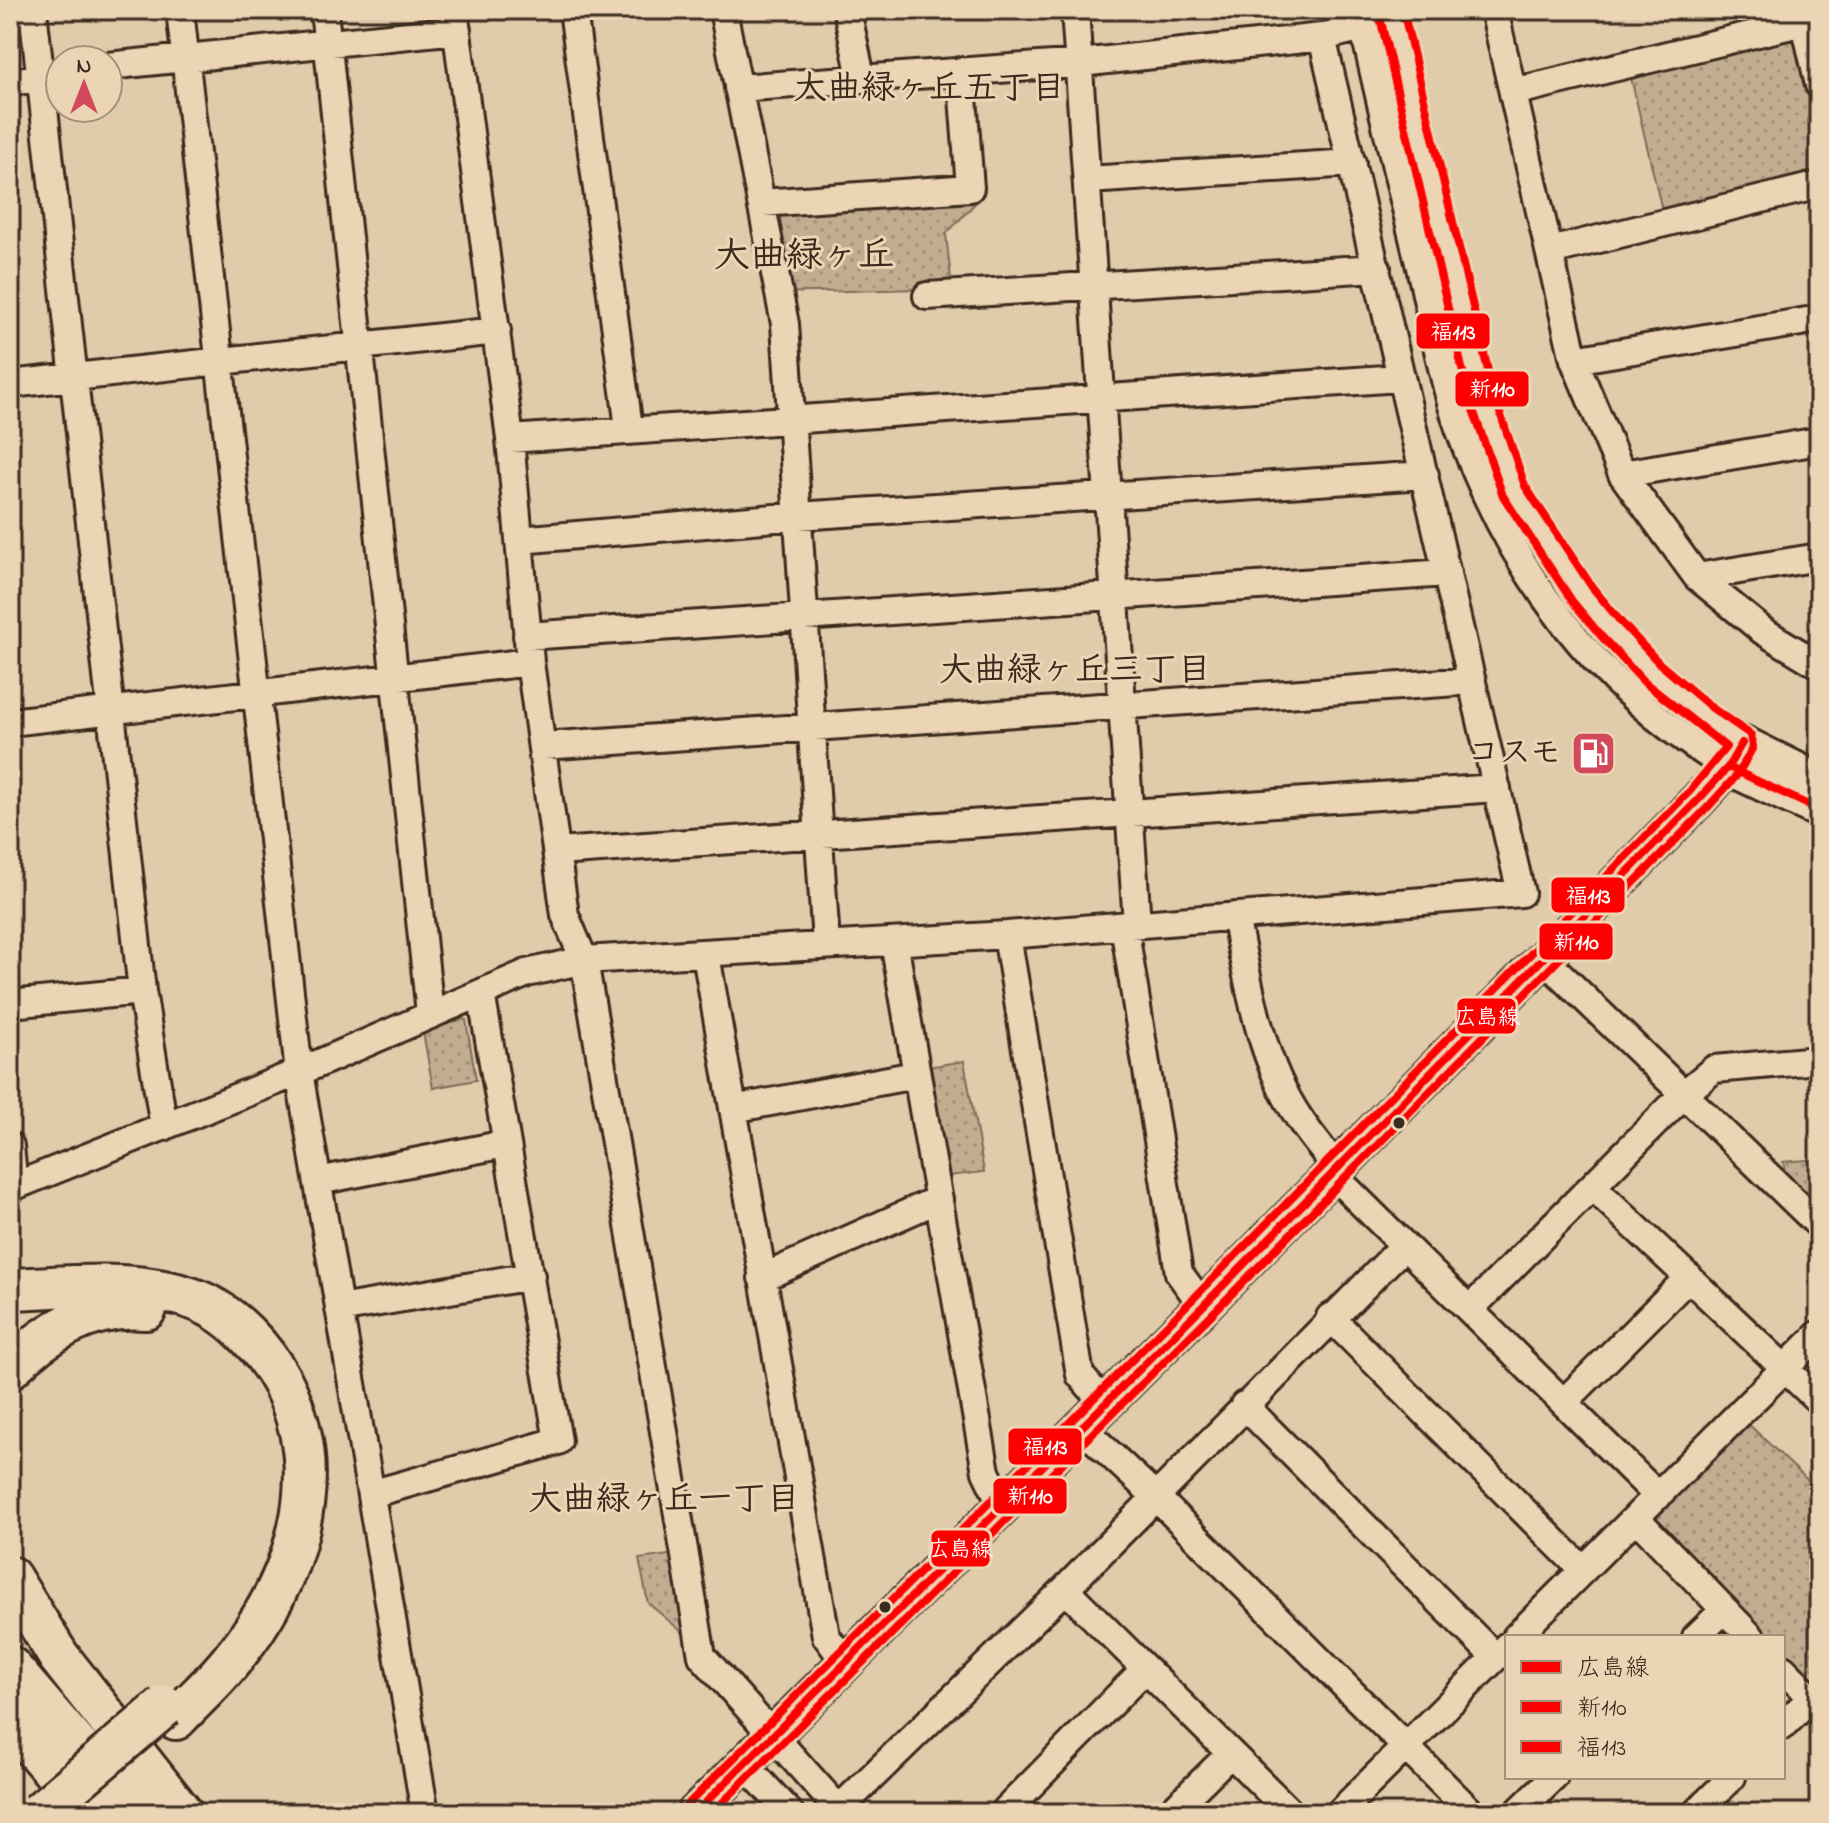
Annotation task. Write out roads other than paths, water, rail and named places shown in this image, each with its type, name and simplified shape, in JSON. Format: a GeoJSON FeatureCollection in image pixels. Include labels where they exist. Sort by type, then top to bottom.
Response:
{"type":"FeatureCollection","features":[{"type":"Feature","properties":{"kind":"highway"},"geometry":{"type":"LineString","coordinates":[[10,1289],[148,1287],[199,1301],[236,1325],[268,1355],[287,1393],[304,1445],[302,1525],[276,1594],[231,1662],[39,1813]]}},
{"type":"Feature","properties":{"kind":"highway"},"geometry":{"type":"LineString","coordinates":[[10,1368],[52,1332],[87,1315],[126,1307],[165,1310],[201,1324],[233,1347],[257,1374],[273,1402],[285,1444],[287,1479],[273,1552],[242,1612],[170,1712],[69,1813]]}},
{"type":"Feature","properties":{"kind":"highway"},"geometry":{"type":"LineString","coordinates":[[10,1577],[59,1657],[182,1813]]}},
{"type":"Feature","properties":{"kind":"highway"},"geometry":{"type":"LineString","coordinates":[[10,1667],[135,1813]]}},
{"type":"Feature","properties":{"kind":"highway"},"geometry":{"type":"LineString","coordinates":[[10,1721],[90,1813]]}},
{"type":"Feature","properties":{"kind":"main road"},"geometry":{"type":"LineString","coordinates":[[1735,755],[1819,781]]}},
{"type":"Feature","properties":{"kind":"main road"},"geometry":{"type":"LineString","coordinates":[[1735,755],[1819,810]]}},
{"type":"Feature","properties":{"kind":"main road"},"geometry":{"type":"LineString","coordinates":[[705,1810],[744,1764],[1203,1306],[1735,755]]}},
{"type":"Feature","properties":{"kind":"street"},"geometry":{"type":"LineString","coordinates":[[33,10],[44,60]]}},
{"type":"Feature","properties":{"kind":"street"},"geometry":{"type":"LineString","coordinates":[[180,10],[299,1072],[425,1813]]}},
{"type":"Feature","properties":{"kind":"street"},"geometry":{"type":"LineString","coordinates":[[324,10],[430,1014]]}},
{"type":"Feature","properties":{"kind":"street"},"geometry":{"type":"LineString","coordinates":[[573,10],[629,428]]}},
{"type":"Feature","properties":{"kind":"street"},"geometry":{"type":"LineString","coordinates":[[723,10],[784,311],[826,944]]}},
{"type":"Feature","properties":{"kind":"street"},"geometry":{"type":"LineString","coordinates":[[847,10],[861,77]]}},
{"type":"Feature","properties":{"kind":"street"},"geometry":{"type":"LineString","coordinates":[[1075,10],[1122,705],[1130,924],[1179,1273],[1203,1306]]}},
{"type":"Feature","properties":{"kind":"street"},"geometry":{"type":"LineString","coordinates":[[1391,10],[1481,395],[1514,491],[1582,594],[1611,629],[1662,682],[1705,718],[1735,755]]}},
{"type":"Feature","properties":{"kind":"street"},"geometry":{"type":"LineString","coordinates":[[1494,10],[1574,360],[1622,474],[1697,577],[1763,631],[1819,665]]}},
{"type":"Feature","properties":{"kind":"street"},"geometry":{"type":"LineString","coordinates":[[1513,92],[1803,16],[1819,85]]}},
{"type":"Feature","properties":{"kind":"street"},"geometry":{"type":"LineString","coordinates":[[738,88],[1080,63],[1322,37],[1361,18],[1458,425],[1491,509],[1549,606],[1588,652],[1657,721],[1735,755]]}},
{"type":"Feature","properties":{"kind":"street"},"geometry":{"type":"LineString","coordinates":[[124,64],[328,43],[456,20],[510,439],[529,649],[565,915],[584,960],[702,1656],[841,1811],[1404,1246]]}},
{"type":"Feature","properties":{"kind":"street"},"geometry":{"type":"LineString","coordinates":[[10,1146],[12,1188],[299,1072],[527,973],[584,960],[1007,935],[1521,893],[1322,37]]}},
{"type":"Feature","properties":{"kind":"street"},"geometry":{"type":"LineString","coordinates":[[762,203],[970,188],[961,71]]}},
{"type":"Feature","properties":{"kind":"street"},"geometry":{"type":"LineString","coordinates":[[10,81],[44,75]]}},
{"type":"Feature","properties":{"kind":"street"},"geometry":{"type":"LineString","coordinates":[[52,124],[75,377],[142,991],[164,1127]]}},
{"type":"Feature","properties":{"kind":"street"},"geometry":{"type":"LineString","coordinates":[[1088,180],[1352,163]]}},
{"type":"Feature","properties":{"kind":"street"},"geometry":{"type":"LineString","coordinates":[[1550,251],[1819,185]]}},
{"type":"Feature","properties":{"kind":"street"},"geometry":{"type":"LineString","coordinates":[[927,296],[1377,268]]}},
{"type":"Feature","properties":{"kind":"street"},"geometry":{"type":"LineString","coordinates":[[1574,360],[1819,319]]}},
{"type":"Feature","properties":{"kind":"street"},"geometry":{"type":"LineString","coordinates":[[10,384],[497,331]]}},
{"type":"Feature","properties":{"kind":"street"},"geometry":{"type":"LineString","coordinates":[[510,439],[629,428],[1400,378]]}},
{"type":"Feature","properties":{"kind":"street"},"geometry":{"type":"LineString","coordinates":[[1622,474],[1819,441]]}},
{"type":"Feature","properties":{"kind":"street"},"geometry":{"type":"LineString","coordinates":[[519,540],[798,516],[1425,475]]}},
{"type":"Feature","properties":{"kind":"street"},"geometry":{"type":"LineString","coordinates":[[1697,577],[1819,557]]}},
{"type":"Feature","properties":{"kind":"street"},"geometry":{"type":"LineString","coordinates":[[10,722],[395,678],[529,649],[805,616],[1447,573]]}},
{"type":"Feature","properties":{"kind":"street"},"geometry":{"type":"LineString","coordinates":[[543,746],[1472,681]]}},
{"type":"Feature","properties":{"kind":"street"},"geometry":{"type":"LineString","coordinates":[[557,852],[1497,788]]}},
{"type":"Feature","properties":{"kind":"street"},"geometry":{"type":"LineString","coordinates":[[1235,916],[1255,1019],[1273,1066],[1297,1116],[1334,1170],[1404,1246],[1658,1496]]}},
{"type":"Feature","properties":{"kind":"street"},"geometry":{"type":"LineString","coordinates":[[1007,935],[1080,1375],[1092,1415],[1154,1495],[1472,1813]]}},
{"type":"Feature","properties":{"kind":"street"},"geometry":{"type":"LineString","coordinates":[[894,942],[986,1472],[1003,1507]]}},
{"type":"Feature","properties":{"kind":"street"},"geometry":{"type":"LineString","coordinates":[[706,955],[826,1636],[846,1663]]}},
{"type":"Feature","properties":{"kind":"street"},"geometry":{"type":"LineString","coordinates":[[1542,957],[1819,1225]]}},
{"type":"Feature","properties":{"kind":"street"},"geometry":{"type":"LineString","coordinates":[[10,1004],[142,991]]}},
{"type":"Feature","properties":{"kind":"street"},"geometry":{"type":"LineString","coordinates":[[371,1494],[558,1441],[481,993]]}},
{"type":"Feature","properties":{"kind":"street"},"geometry":{"type":"LineString","coordinates":[[1470,1309],[1685,1093],[1714,1069],[1819,1060]]}},
{"type":"Feature","properties":{"kind":"street"},"geometry":{"type":"LineString","coordinates":[[733,1109],[915,1075]]}},
{"type":"Feature","properties":{"kind":"street"},"geometry":{"type":"LineString","coordinates":[[318,1181],[505,1144]]}},
{"type":"Feature","properties":{"kind":"street"},"geometry":{"type":"LineString","coordinates":[[1593,1187],[1819,1401]]}},
{"type":"Feature","properties":{"kind":"street"},"geometry":{"type":"LineString","coordinates":[[762,1278],[939,1199]]}},
{"type":"Feature","properties":{"kind":"street"},"geometry":{"type":"LineString","coordinates":[[339,1309],[531,1276]]}},
{"type":"Feature","properties":{"kind":"street"},"geometry":{"type":"LineString","coordinates":[[1564,1402],[1689,1277]]}},
{"type":"Feature","properties":{"kind":"street"},"geometry":{"type":"LineString","coordinates":[[1330,1317],[1583,1570]]}},
{"type":"Feature","properties":{"kind":"street"},"geometry":{"type":"LineString","coordinates":[[1518,1635],[1819,1334]]}},
{"type":"Feature","properties":{"kind":"street"},"geometry":{"type":"LineString","coordinates":[[1244,1405],[1501,1652],[1339,1813]]}},
{"type":"Feature","properties":{"kind":"street"},"geometry":{"type":"LineString","coordinates":[[1636,1518],[1749,1635]]}},
{"type":"Feature","properties":{"kind":"street"},"geometry":{"type":"LineString","coordinates":[[1065,1589],[1291,1813]]}},
{"type":"Feature","properties":{"kind":"street"},"geometry":{"type":"LineString","coordinates":[[1698,1635],[1724,1610]]}},
{"type":"Feature","properties":{"kind":"street"},"geometry":{"type":"LineString","coordinates":[[1003,1813],[1144,1670]]}},
{"type":"Feature","properties":{"kind":"street"},"geometry":{"type":"LineString","coordinates":[[1785,1671],[1815,1701],[1785,1724]]}},
{"type":"Feature","properties":{"kind":"street"},"geometry":{"type":"LineString","coordinates":[[1170,1813],[1230,1754]]}},
{"type":"Feature","properties":{"kind":"street"},"geometry":{"type":"LineString","coordinates":[[744,1764],[790,1813]]}},
{"type":"Feature","properties":{"kind":"street"},"geometry":{"type":"LineString","coordinates":[[1517,1813],[1552,1779]]}},
{"type":"Feature","properties":{"kind":"street"},"geometry":{"type":"LineString","coordinates":[[1696,1813],[1730,1779]]}},
{"type":"Feature","properties":{"kind":"place","name":"コスモ"},"geometry":{"type":"Point","coordinates":[1593,754]}},
{"type":"Feature","properties":{"kind":"district","name":"大曲緑ヶ丘五丁目"},"geometry":{"type":"Point","coordinates":[929,90]}},
{"type":"Feature","properties":{"kind":"district","name":"大曲緑ヶ丘"},"geometry":{"type":"Point","coordinates":[804,257]}},
{"type":"Feature","properties":{"kind":"district","name":"大曲緑ヶ丘三丁目"},"geometry":{"type":"Point","coordinates":[1075,672]}},
{"type":"Feature","properties":{"kind":"district","name":"大曲緑ヶ丘一丁目"},"geometry":{"type":"Point","coordinates":[664,1501]}}]}
